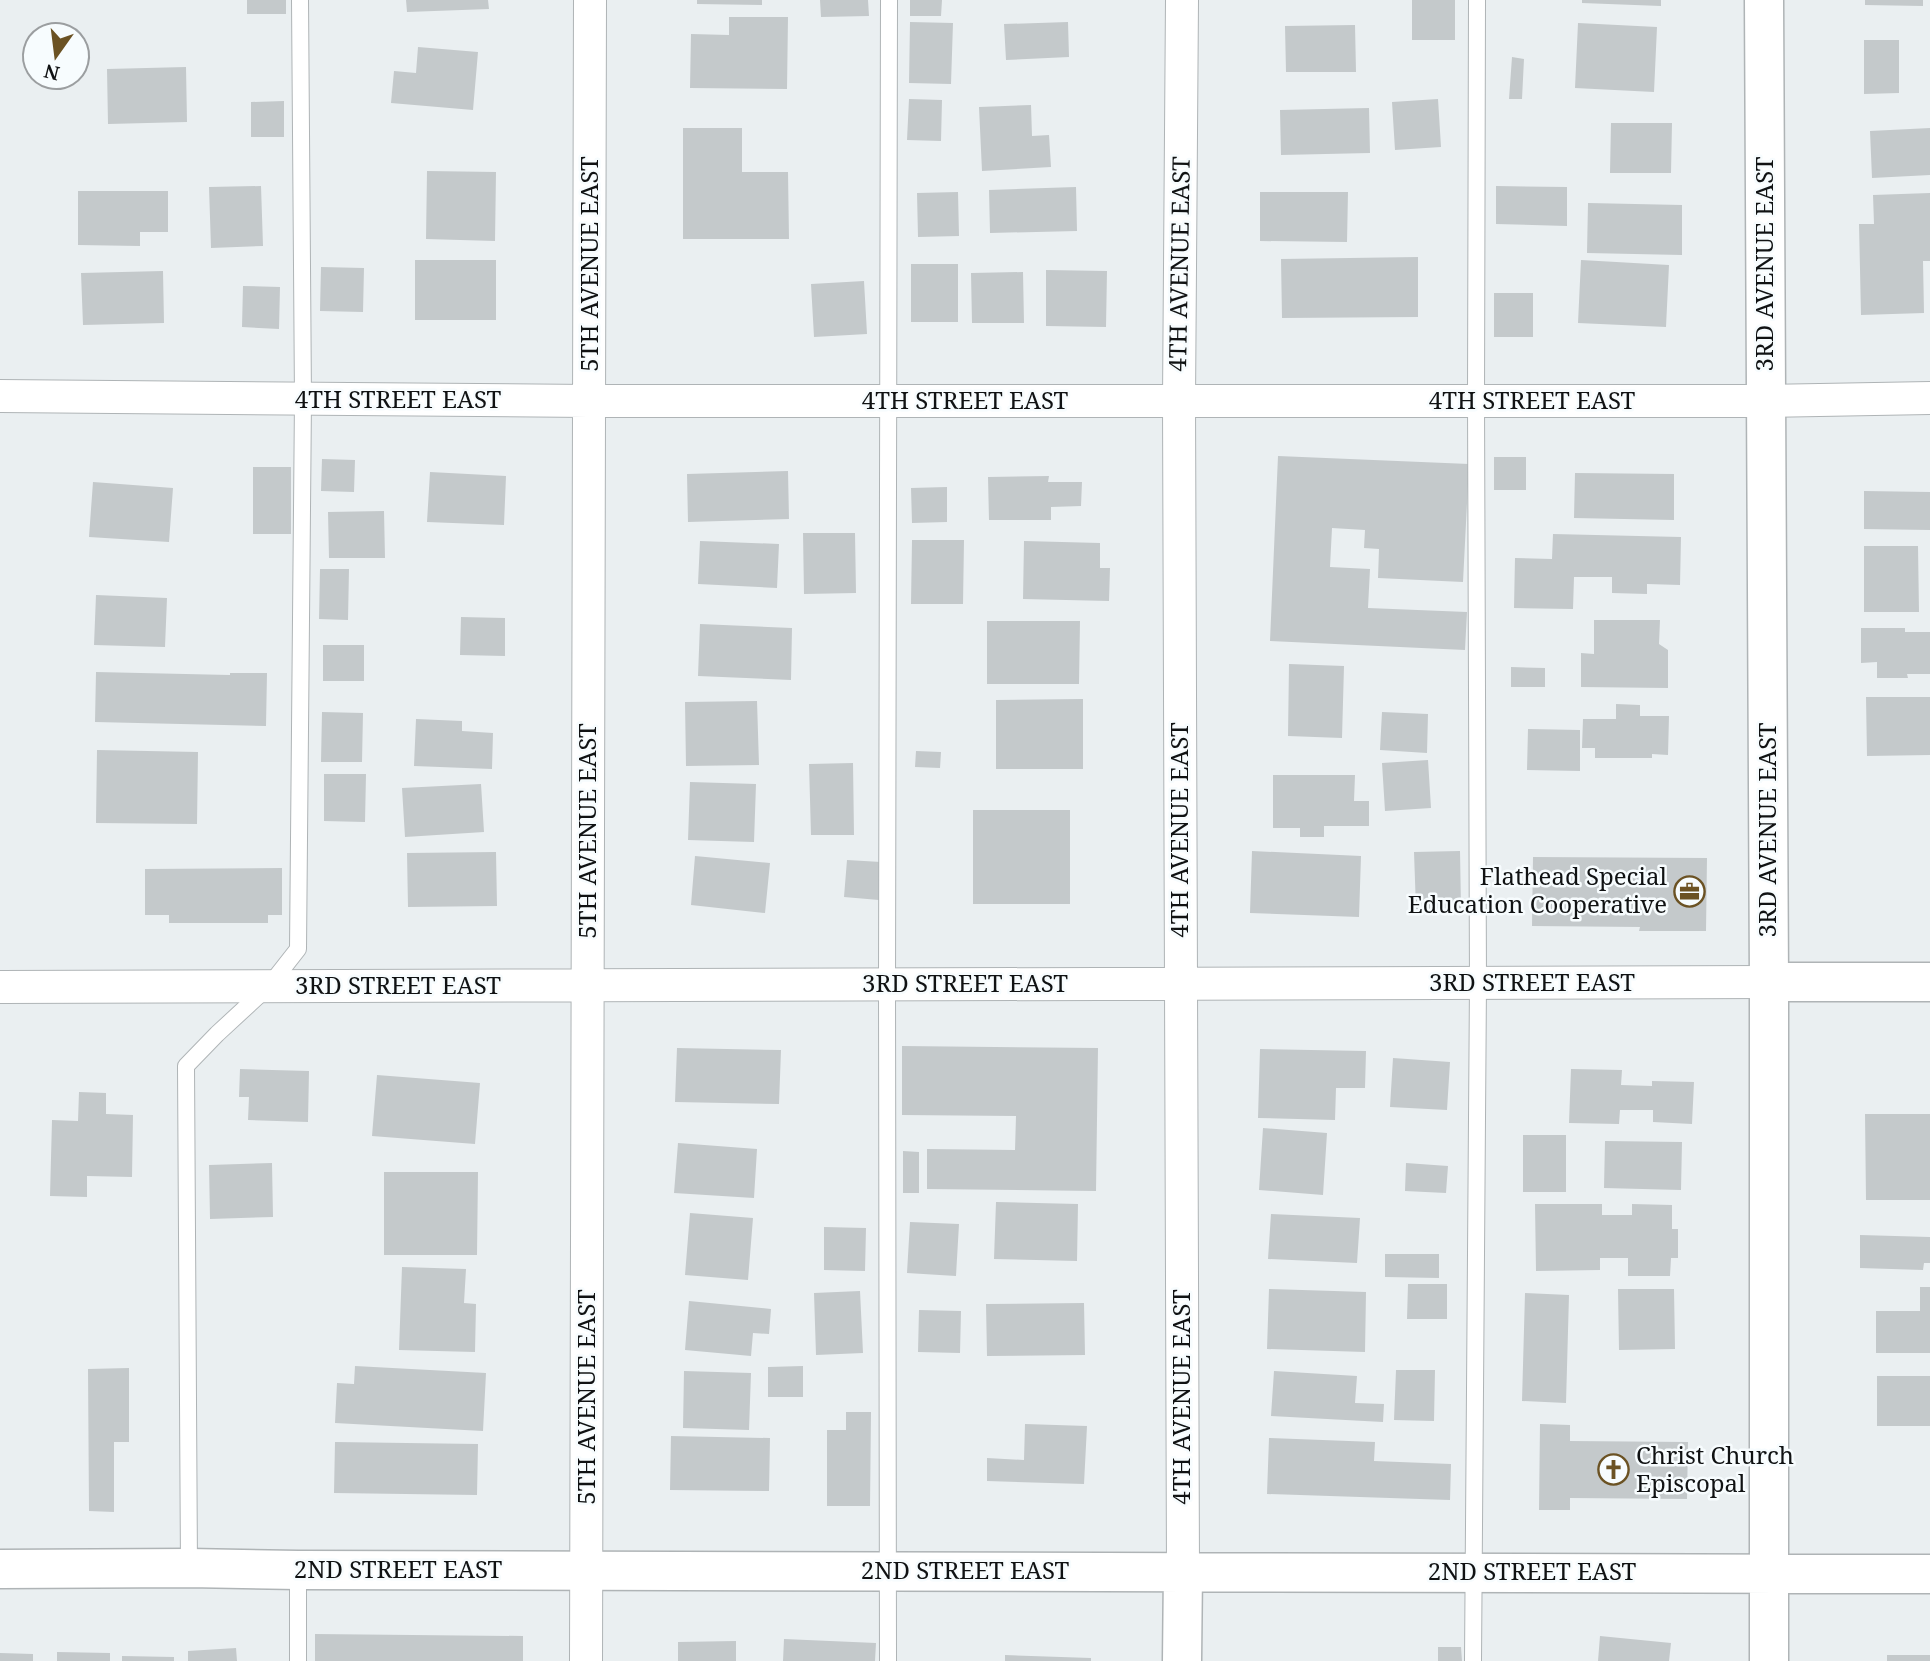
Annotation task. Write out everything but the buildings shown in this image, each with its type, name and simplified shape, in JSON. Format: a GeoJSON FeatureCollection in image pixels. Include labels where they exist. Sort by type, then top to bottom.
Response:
{"type":"FeatureCollection","features":[{"type":"Feature","properties":{"kind":"street","name":"5TH AVENUE EAST"},"geometry":{"type":"LineString","coordinates":[[586,1661],[590,0]]}},
{"type":"Feature","properties":{"kind":"street","name":"4TH AVENUE EAST"},"geometry":{"type":"LineString","coordinates":[[1182,0],[1179,401],[1182,1661]]}},
{"type":"Feature","properties":{"kind":"street","name":"3RD AVENUE EAST"},"geometry":{"type":"LineString","coordinates":[[1764,0],[1769,1661]]}},
{"type":"Feature","properties":{"kind":"street","name":"4TH STREET EAST"},"geometry":{"type":"LineString","coordinates":[[0,396],[589,401],[1766,401],[1930,398]]}},
{"type":"Feature","properties":{"kind":"street","name":"3RD STREET EAST"},"geometry":{"type":"LineString","coordinates":[[0,987],[1930,982]]}},
{"type":"Feature","properties":{"kind":"street","name":"2ND STREET EAST"},"geometry":{"type":"LineString","coordinates":[[0,1569],[1930,1574]]}},
{"type":"Feature","properties":{"kind":"lane"},"geometry":{"type":"LineString","coordinates":[[189,1568],[186,1066],[269,986],[298,949],[303,399],[300,0]]}},
{"type":"Feature","properties":{"kind":"lane"},"geometry":{"type":"LineString","coordinates":[[888,1661],[889,0]]}},
{"type":"Feature","properties":{"kind":"lane"},"geometry":{"type":"LineString","coordinates":[[1473,1661],[1478,983],[1477,0]]}},
{"type":"Feature","properties":{"kind":"lane"},"geometry":{"type":"LineString","coordinates":[[298,1570],[298,1661]]}},
{"type":"Feature","properties":{"kind":"place","name":"Flathead Special Education Cooperative"},"geometry":{"type":"Point","coordinates":[1690,891]}},
{"type":"Feature","properties":{"kind":"place","name":"Christ Church Episcopal"},"geometry":{"type":"Point","coordinates":[1613,1470]}}]}
